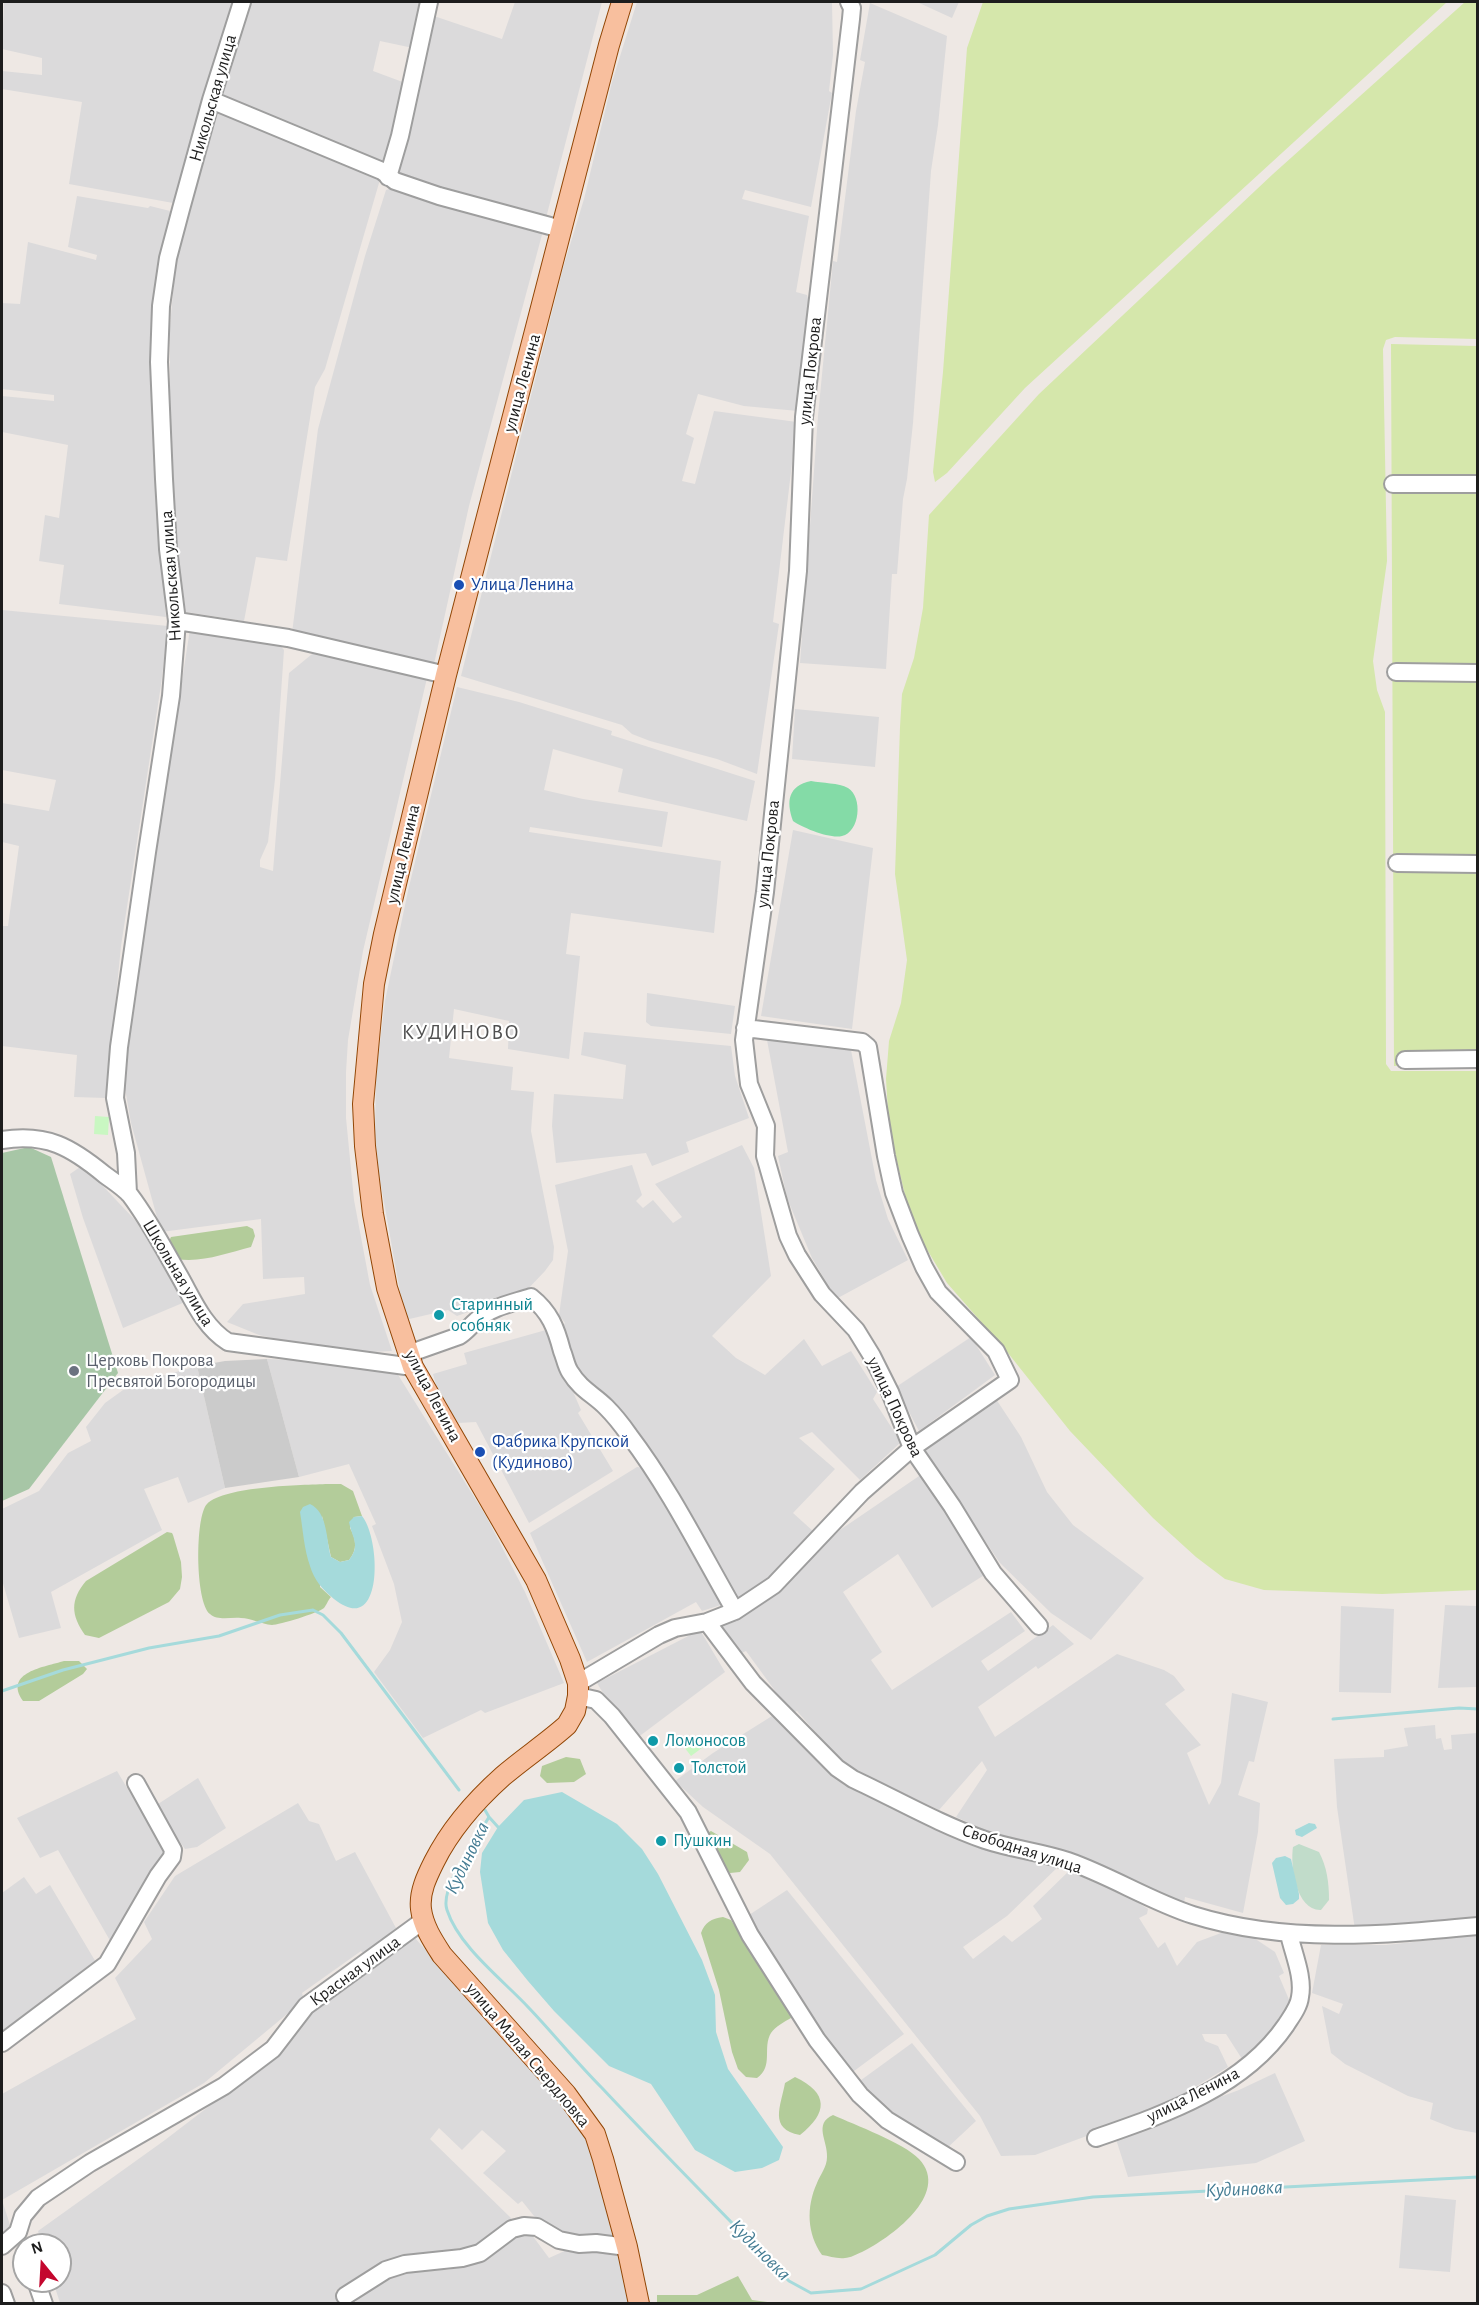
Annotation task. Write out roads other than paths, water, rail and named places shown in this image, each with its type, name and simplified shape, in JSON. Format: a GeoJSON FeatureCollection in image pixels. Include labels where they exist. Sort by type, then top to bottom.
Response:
{"type":"FeatureCollection","features":[{"type":"Feature","properties":{"kind":"main road","name":"улица Ленина"},"geometry":{"type":"LineString","coordinates":[[578,1689],[561,1638],[536,1580],[411,1361],[387,1288],[373,1214],[365,1146],[364,1093],[376,974],[446,675],[622,2]]}},
{"type":"Feature","properties":{"kind":"main road"},"geometry":{"type":"LineString","coordinates":[[424,1920],[421,1908],[425,1880],[445,1842],[469,1809],[489,1789],[567,1725],[575,1711],[578,1689]]}},
{"type":"Feature","properties":{"kind":"main road","name":"улица Малая Свердловка"},"geometry":{"type":"LineString","coordinates":[[424,1920],[431,1938],[442,1955],[566,2094],[585,2117],[595,2134],[627,2247],[639,2304]]}},
{"type":"Feature","properties":{"kind":"street","name":"Никольская улица"},"geometry":{"type":"LineString","coordinates":[[128,1193],[126,1152],[115,1098],[118,1058],[171,696],[177,621],[168,549],[164,479],[159,362],[160,306],[168,258],[211,100],[243,2]]}},
{"type":"Feature","properties":{"kind":"street"},"geometry":{"type":"LineString","coordinates":[[388,177],[429,2]]}},
{"type":"Feature","properties":{"kind":"street","name":"улица Покрова"},"geometry":{"type":"LineString","coordinates":[[849,2],[852,8],[804,417],[798,571],[765,892],[745,1028],[744,1040],[749,1084],[766,1126],[765,1156],[788,1236],[822,1294],[856,1330],[872,1356],[890,1392],[912,1448],[952,1506],[993,1573],[1039,1626]]}},
{"type":"Feature","properties":{"kind":"street"},"geometry":{"type":"LineString","coordinates":[[211,100],[382,171],[395,181],[439,196],[561,229]]}},
{"type":"Feature","properties":{"kind":"street"},"geometry":{"type":"LineString","coordinates":[[1394,484],[1478,484]]}},
{"type":"Feature","properties":{"kind":"street"},"geometry":{"type":"LineString","coordinates":[[177,621],[288,638],[446,675]]}},
{"type":"Feature","properties":{"kind":"street"},"geometry":{"type":"LineString","coordinates":[[1396,672],[1478,674]]}},
{"type":"Feature","properties":{"kind":"street"},"geometry":{"type":"LineString","coordinates":[[1397,863],[1478,864]]}},
{"type":"Feature","properties":{"kind":"street"},"geometry":{"type":"LineString","coordinates":[[745,1028],[862,1042],[868,1047],[894,1193],[910,1235],[924,1267],[939,1292],[996,1351],[1010,1380],[912,1448],[862,1492],[774,1585],[735,1611],[707,1622],[675,1628],[659,1635],[578,1689],[604,1708],[688,1812],[750,1935],[817,2040],[860,2095],[886,2120],[956,2162]]}},
{"type":"Feature","properties":{"kind":"street"},"geometry":{"type":"LineString","coordinates":[[1405,1060],[1478,1059]]}},
{"type":"Feature","properties":{"kind":"street","name":"Школьная улица"},"geometry":{"type":"LineString","coordinates":[[2,1140],[29,1138],[57,1143],[85,1158],[128,1193],[157,1236],[204,1319],[216,1334],[228,1342],[411,1361]]}},
{"type":"Feature","properties":{"kind":"street"},"geometry":{"type":"LineString","coordinates":[[411,1361],[466,1332],[491,1310],[531,1297],[549,1315],[558,1335],[568,1369],[576,1382],[604,1405],[630,1436],[671,1498],[735,1611]]}},
{"type":"Feature","properties":{"kind":"street","name":"Свободная улица"},"geometry":{"type":"LineString","coordinates":[[707,1622],[753,1683],[837,1768],[853,1779],[985,1840],[1068,1861],[1148,1898],[1195,1915],[1288,1934],[1380,1935],[1478,1926]]}},
{"type":"Feature","properties":{"kind":"street"},"geometry":{"type":"LineString","coordinates":[[2,2043],[107,1964],[158,1876],[172,1857],[173,1850],[136,1783]]}},
{"type":"Feature","properties":{"kind":"street","name":"Красная улица"},"geometry":{"type":"LineString","coordinates":[[22,2233],[23,2216],[38,2198],[90,2163],[224,2086],[273,2049],[306,2006],[424,1920]]}},
{"type":"Feature","properties":{"kind":"street","name":"улица Ленина"},"geometry":{"type":"LineString","coordinates":[[1096,2138],[1145,2120],[1234,2078],[1271,2044],[1292,2016],[1300,1999],[1301,1984],[1288,1934]]}},
{"type":"Feature","properties":{"kind":"street"},"geometry":{"type":"LineString","coordinates":[[345,2296],[386,2271],[405,2264],[462,2258],[480,2253],[512,2229],[524,2226],[537,2227],[559,2240],[579,2244],[596,2243],[627,2247]]}},
{"type":"Feature","properties":{"kind":"street"},"geometry":{"type":"LineString","coordinates":[[2,2293],[6,2304]]}},
{"type":"Feature","properties":{"kind":"water"},"geometry":{"type":"Polygon","coordinates":[[[310,1504],[316,1508],[323,1520],[331,1557],[340,1562],[349,1560],[353,1555],[355,1541],[349,1522],[354,1517],[362,1516],[373,1544],[375,1563],[370,1596],[362,1606],[350,1608],[334,1599],[314,1576],[306,1553],[300,1512],[303,1507],[310,1504]]]}},
{"type":"Feature","properties":{"kind":"water"},"geometry":{"type":"Polygon","coordinates":[[[562,1792],[617,1824],[642,1849],[658,1874],[702,1960],[715,1995],[716,2032],[728,2069],[783,2147],[779,2160],[762,2168],[735,2172],[695,2150],[651,2084],[609,2066],[554,2011],[503,1950],[488,1923],[480,1872],[482,1853],[498,1827],[524,1800],[562,1792]]]}},
{"type":"Feature","properties":{"kind":"water"},"geometry":{"type":"Polygon","coordinates":[[[1309,1823],[1315,1824],[1317,1828],[1302,1837],[1296,1835],[1295,1830],[1309,1823]]]}},
{"type":"Feature","properties":{"kind":"water"},"geometry":{"type":"Polygon","coordinates":[[[1285,1856],[1291,1859],[1299,1894],[1299,1899],[1293,1904],[1286,1905],[1280,1898],[1272,1863],[1276,1858],[1285,1856]]]}},
{"type":"Feature","properties":{"kind":"waterway","name":"Кудиновка"},"geometry":{"type":"LineString","coordinates":[[2,1691],[63,1670],[149,1648],[219,1636],[280,1615],[313,1610],[323,1615],[341,1633],[459,1790]]}},
{"type":"Feature","properties":{"kind":"waterway"},"geometry":{"type":"LineString","coordinates":[[1333,1719],[1459,1708],[1478,1709]]}},
{"type":"Feature","properties":{"kind":"waterway","name":"Кудиновка"},"geometry":{"type":"LineString","coordinates":[[485,1810],[489,1817],[468,1850],[448,1889],[447,1910],[461,1937],[671,2161],[789,2281],[811,2293],[861,2289],[935,2255],[971,2225],[987,2216],[1009,2209],[1093,2197],[1478,2177]]}},
{"type":"Feature","properties":{"kind":"waterway"},"geometry":{"type":"LineString","coordinates":[[489,1817],[498,1827]]}},
{"type":"Feature","properties":{"kind":"place","name":"Улица Ленина"},"geometry":{"type":"Point","coordinates":[459,585]}},
{"type":"Feature","properties":{"kind":"place","name":"Старинный особняк"},"geometry":{"type":"Point","coordinates":[439,1315]}},
{"type":"Feature","properties":{"kind":"place","name":"Церковь Покрова Пресвятой Богородицы"},"geometry":{"type":"Point","coordinates":[74,1371]}},
{"type":"Feature","properties":{"kind":"place","name":"Фабрика Крупской (Кудиново)"},"geometry":{"type":"Point","coordinates":[480,1452]}},
{"type":"Feature","properties":{"kind":"place","name":"Ломоносов"},"geometry":{"type":"Point","coordinates":[653,1741]}},
{"type":"Feature","properties":{"kind":"place","name":"Толстой"},"geometry":{"type":"Point","coordinates":[679,1768]}},
{"type":"Feature","properties":{"kind":"place","name":"Пушкин"},"geometry":{"type":"Point","coordinates":[661,1841]}},
{"type":"Feature","properties":{"kind":"district","name":"КУДИНОВО"},"geometry":{"type":"Point","coordinates":[461,1033]}}]}
